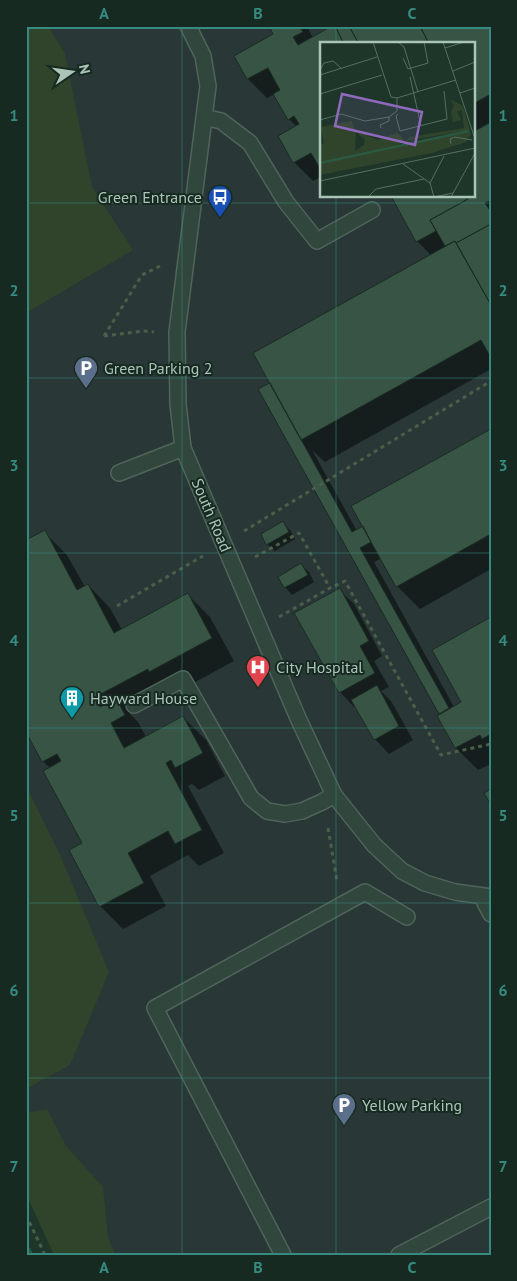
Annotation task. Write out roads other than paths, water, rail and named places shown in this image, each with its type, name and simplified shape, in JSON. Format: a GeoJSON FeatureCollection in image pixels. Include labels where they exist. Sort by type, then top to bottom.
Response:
{"type":"FeatureCollection","features":[{"type":"Feature","properties":{"kind":"lane","name":"South Road"},"geometry":{"type":"LineString","coordinates":[[188,26],[204,56],[208,86],[177,332],[178,404],[183,448],[298,718],[337,799],[374,845],[402,871],[425,883],[456,892],[487,897]]}},
{"type":"Feature","properties":{"kind":"lane"},"geometry":{"type":"LineString","coordinates":[[204,116],[221,121],[250,144],[286,202],[317,241],[372,210]]}},
{"type":"Feature","properties":{"kind":"lane"},"geometry":{"type":"LineString","coordinates":[[120,473],[183,448]]}},
{"type":"Feature","properties":{"kind":"lane"},"geometry":{"type":"LineString","coordinates":[[134,705],[183,679],[251,798],[267,811],[285,814],[302,811],[322,802],[337,799]]}},
{"type":"Feature","properties":{"kind":"lane"},"geometry":{"type":"LineString","coordinates":[[284,1255],[155,1008],[364,892],[407,918]]}},
{"type":"Feature","properties":{"kind":"lane"},"geometry":{"type":"LineString","coordinates":[[487,897],[491,914]]}},
{"type":"Feature","properties":{"kind":"lane"},"geometry":{"type":"LineString","coordinates":[[399,1255],[491,1207]]}},
{"type":"Feature","properties":{"kind":"waterway"},"geometry":{"type":"LineString","coordinates":[[26,1251],[28,1255]]}},
{"type":"Feature","properties":{"kind":"place","name":"Green Entrance"},"geometry":{"type":"Point","coordinates":[220,218]}},
{"type":"Feature","properties":{"kind":"place","name":"Green Parking 2"},"geometry":{"type":"Point","coordinates":[86,389]}},
{"type":"Feature","properties":{"kind":"place","name":"City Hospital"},"geometry":{"type":"Point","coordinates":[258,688]}},
{"type":"Feature","properties":{"kind":"place","name":"Hayward House"},"geometry":{"type":"Point","coordinates":[72,719]}},
{"type":"Feature","properties":{"kind":"place","name":"Yellow Parking"},"geometry":{"type":"Point","coordinates":[344,1126]}}]}
